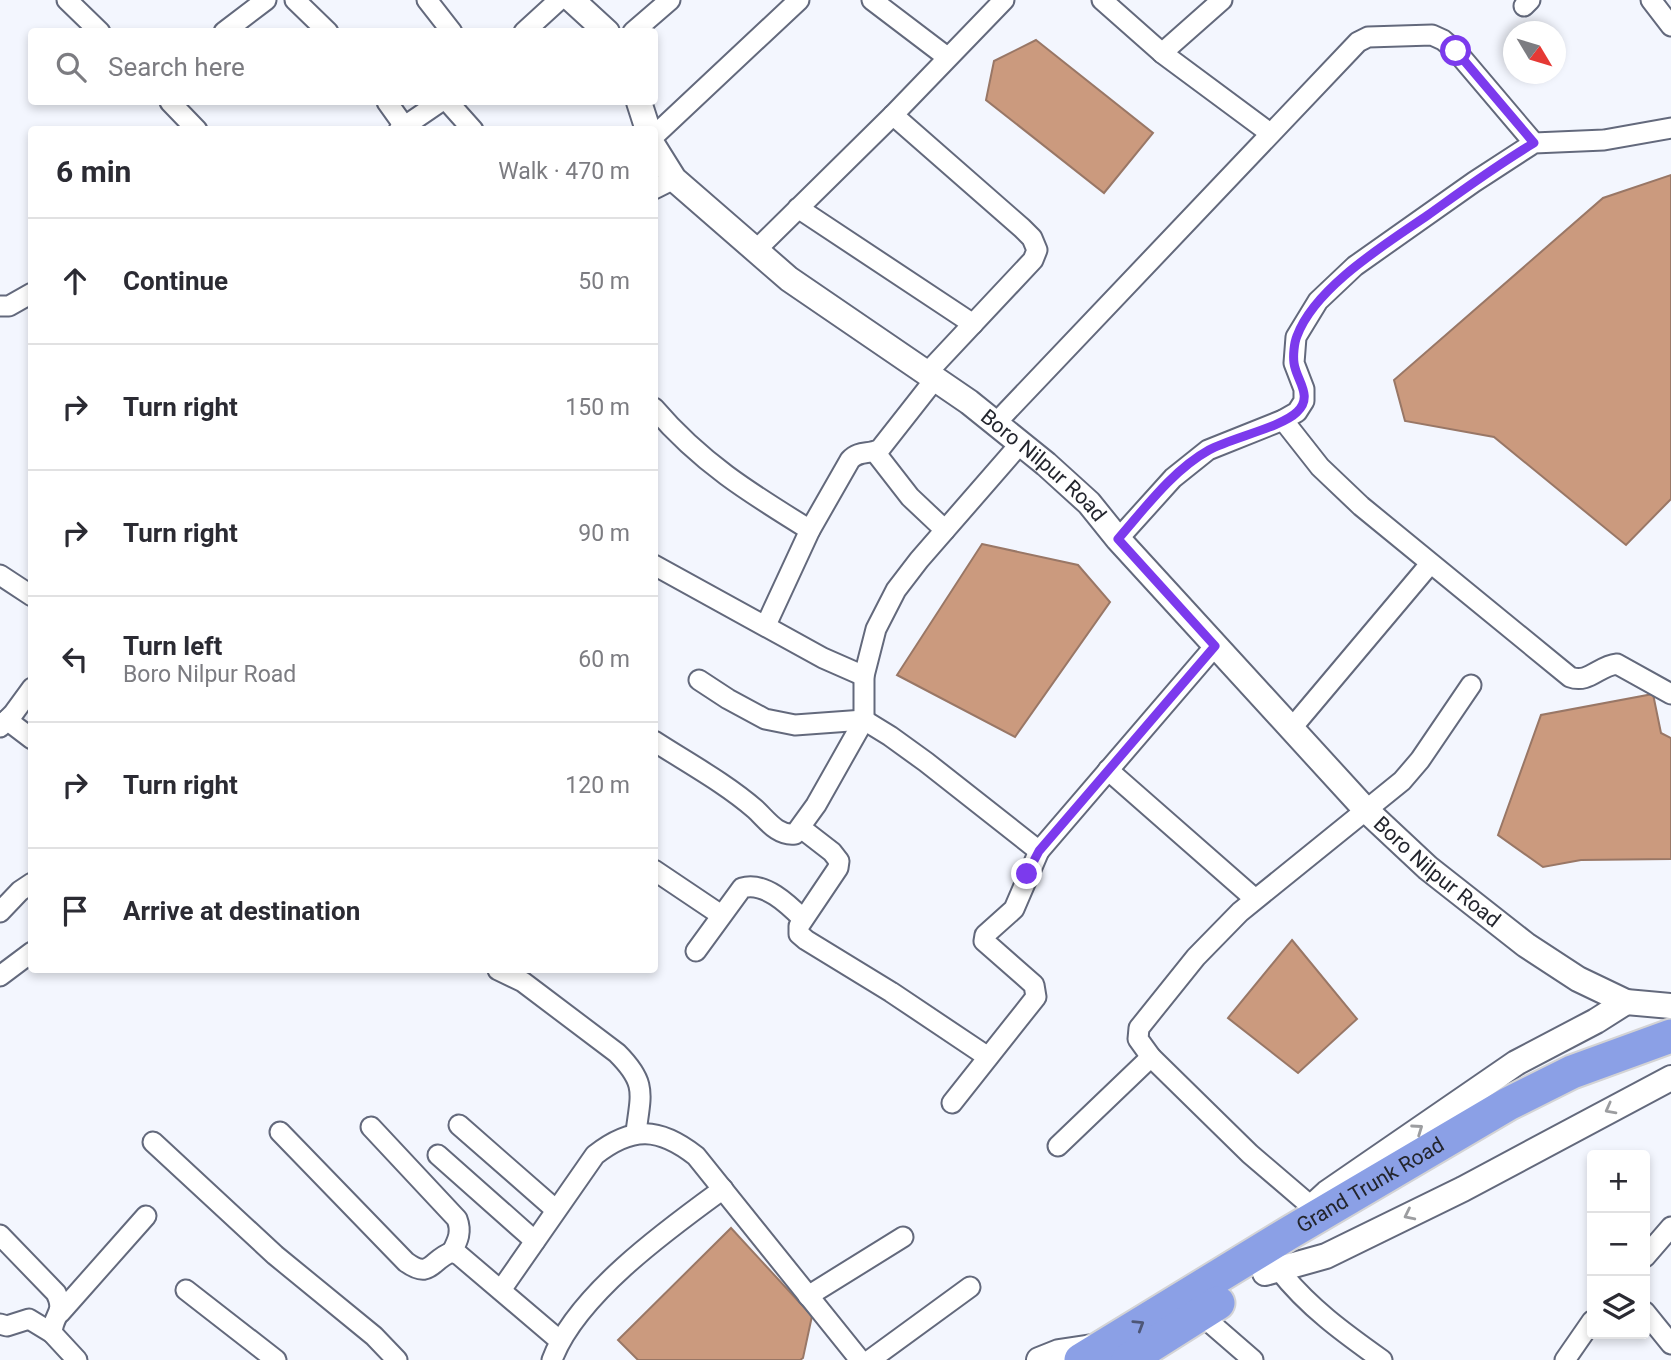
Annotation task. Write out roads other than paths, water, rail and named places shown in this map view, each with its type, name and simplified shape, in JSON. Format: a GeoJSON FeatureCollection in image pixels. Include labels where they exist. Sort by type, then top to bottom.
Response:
{"type":"FeatureCollection","features":[{"type":"Feature","properties":{"kind":"highway","name":"Grand Trunk Road"},"geometry":{"type":"LineString","coordinates":[[1105,1355],[1289,1233],[1508,1104],[1572,1072],[1671,1036]]}},
{"type":"Feature","properties":{"kind":"highway","name":"Grand Trunk Road"},"geometry":{"type":"LineString","coordinates":[[1105,1355],[1200,1314],[1541,1110],[1671,1056]]}},
{"type":"Feature","properties":{"kind":"street"},"geometry":{"type":"LineString","coordinates":[[67,0],[96,28]]}},
{"type":"Feature","properties":{"kind":"street"},"geometry":{"type":"LineString","coordinates":[[228,28],[265,0]]}},
{"type":"Feature","properties":{"kind":"street"},"geometry":{"type":"LineString","coordinates":[[295,0],[324,28]]}},
{"type":"Feature","properties":{"kind":"street"},"geometry":{"type":"LineString","coordinates":[[427,0],[449,28]]}},
{"type":"Feature","properties":{"kind":"street"},"geometry":{"type":"LineString","coordinates":[[528,28],[559,0]]}},
{"type":"Feature","properties":{"kind":"street"},"geometry":{"type":"LineString","coordinates":[[572,0],[603,28]]}},
{"type":"Feature","properties":{"kind":"street"},"geometry":{"type":"LineString","coordinates":[[638,28],[670,0]]}},
{"type":"Feature","properties":{"kind":"street"},"geometry":{"type":"LineString","coordinates":[[658,132],[799,0]]}},
{"type":"Feature","properties":{"kind":"street"},"geometry":{"type":"LineString","coordinates":[[872,0],[947,57]]}},
{"type":"Feature","properties":{"kind":"street"},"geometry":{"type":"LineString","coordinates":[[756,250],[893,115],[1004,0]]}},
{"type":"Feature","properties":{"kind":"street"},"geometry":{"type":"LineString","coordinates":[[1102,0],[1162,53],[1270,133]]}},
{"type":"Feature","properties":{"kind":"street"},"geometry":{"type":"LineString","coordinates":[[1651,0],[1671,26]]}},
{"type":"Feature","properties":{"kind":"street"},"geometry":{"type":"LineString","coordinates":[[1162,53],[1211,4]]}},
{"type":"Feature","properties":{"kind":"street"},"geometry":{"type":"LineString","coordinates":[[995,424],[1358,42],[1368,37],[1432,35],[1443,40],[1456,51],[1534,143]]}},
{"type":"Feature","properties":{"kind":"street"},"geometry":{"type":"LineString","coordinates":[[173,105],[193,126]]}},
{"type":"Feature","properties":{"kind":"street"},"geometry":{"type":"LineString","coordinates":[[389,105],[402,126]]}},
{"type":"Feature","properties":{"kind":"street"},"geometry":{"type":"LineString","coordinates":[[406,126],[436,105]]}},
{"type":"Feature","properties":{"kind":"street"},"geometry":{"type":"LineString","coordinates":[[451,105],[469,126]]}},
{"type":"Feature","properties":{"kind":"street"},"geometry":{"type":"LineString","coordinates":[[640,105],[647,126]]}},
{"type":"Feature","properties":{"kind":"street"},"geometry":{"type":"LineString","coordinates":[[765,625],[810,530],[855,454],[875,452],[885,445],[930,376],[973,324],[1033,260],[1037,250],[1032,238],[1022,228],[893,115]]}},
{"type":"Feature","properties":{"kind":"street"},"geometry":{"type":"LineString","coordinates":[[1118,539],[1173,478],[1208,450],[1297,412],[1304,401],[1304,389],[1294,363],[1296,337],[1318,301],[1355,266],[1534,143],[1604,140],[1671,128]]}},
{"type":"Feature","properties":{"kind":"street","name":"Boro Nilpur Road"},"geometry":{"type":"LineString","coordinates":[[658,162],[664,184],[756,250],[789,279],[969,402],[1046,464],[1089,503],[1118,539],[1366,810],[1428,869],[1515,937],[1578,979],[1626,1002],[1671,1006]]}},
{"type":"Feature","properties":{"kind":"street"},"geometry":{"type":"LineString","coordinates":[[798,208],[973,324]]}},
{"type":"Feature","properties":{"kind":"street"},"geometry":{"type":"LineString","coordinates":[[0,306],[9,306],[28,295]]}},
{"type":"Feature","properties":{"kind":"street"},"geometry":{"type":"LineString","coordinates":[[658,412],[692,448],[731,481],[810,530]]}},
{"type":"Feature","properties":{"kind":"street"},"geometry":{"type":"LineString","coordinates":[[1283,420],[1320,467],[1361,506],[1570,677],[1586,679],[1607,665],[1617,664],[1671,694]]}},
{"type":"Feature","properties":{"kind":"street"},"geometry":{"type":"LineString","coordinates":[[658,744],[730,790],[753,807],[776,830],[787,835],[794,834],[801,828],[843,761],[864,720],[864,676],[877,629],[897,590],[1020,444]]}},
{"type":"Feature","properties":{"kind":"street"},"geometry":{"type":"LineString","coordinates":[[875,452],[909,497],[945,530]]}},
{"type":"Feature","properties":{"kind":"street"},"geometry":{"type":"LineString","coordinates":[[1292,729],[1430,564]]}},
{"type":"Feature","properties":{"kind":"street"},"geometry":{"type":"LineString","coordinates":[[658,567],[823,658],[864,676]]}},
{"type":"Feature","properties":{"kind":"street"},"geometry":{"type":"LineString","coordinates":[[0,575],[28,593]]}},
{"type":"Feature","properties":{"kind":"street"},"geometry":{"type":"LineString","coordinates":[[952,1103],[1036,997],[1037,990],[1034,985],[984,941],[985,935],[1014,909],[1039,851],[1215,646]]}},
{"type":"Feature","properties":{"kind":"street"},"geometry":{"type":"LineString","coordinates":[[699,680],[727,699],[765,719],[795,725],[864,720],[926,762],[1039,851]]}},
{"type":"Feature","properties":{"kind":"street"},"geometry":{"type":"LineString","coordinates":[[1311,1207],[1250,1154],[1151,1056],[1138,1039],[1139,1028],[1196,957],[1255,899],[1402,780],[1420,760],[1471,685]]}},
{"type":"Feature","properties":{"kind":"street"},"geometry":{"type":"LineString","coordinates":[[28,693],[3,723],[28,737]]}},
{"type":"Feature","properties":{"kind":"street"},"geometry":{"type":"LineString","coordinates":[[1108,769],[1255,899]]}},
{"type":"Feature","properties":{"kind":"street"},"geometry":{"type":"LineString","coordinates":[[801,828],[832,852],[839,862],[838,868],[799,926],[799,934],[988,1057]]}},
{"type":"Feature","properties":{"kind":"street"},"geometry":{"type":"LineString","coordinates":[[658,873],[721,915]]}},
{"type":"Feature","properties":{"kind":"street"},"geometry":{"type":"LineString","coordinates":[[696,951],[741,888],[750,885],[786,903],[803,919]]}},
{"type":"Feature","properties":{"kind":"street"},"geometry":{"type":"LineString","coordinates":[[0,912],[28,886]]}},
{"type":"Feature","properties":{"kind":"street"},"geometry":{"type":"LineString","coordinates":[[0,976],[28,955]]}},
{"type":"Feature","properties":{"kind":"street"},"geometry":{"type":"LineString","coordinates":[[504,973],[523,982],[617,1053],[630,1067],[638,1079],[641,1096],[636,1132]]}},
{"type":"Feature","properties":{"kind":"street"},"geometry":{"type":"LineString","coordinates":[[1289,1233],[1327,1193],[1516,1063],[1626,1002]]}},
{"type":"Feature","properties":{"kind":"street"},"geometry":{"type":"LineString","coordinates":[[1058,1146],[1151,1056]]}},
{"type":"Feature","properties":{"kind":"street"},"geometry":{"type":"LineString","coordinates":[[1272,1271],[1326,1256],[1463,1189],[1671,1078]]}},
{"type":"Feature","properties":{"kind":"street"},"geometry":{"type":"LineString","coordinates":[[459,1125],[556,1210]]}},
{"type":"Feature","properties":{"kind":"street"},"geometry":{"type":"LineString","coordinates":[[280,1132],[406,1262],[422,1271],[430,1268],[452,1252],[461,1228],[457,1219],[371,1127]]}},
{"type":"Feature","properties":{"kind":"street"},"geometry":{"type":"LineString","coordinates":[[500,1290],[595,1155],[610,1143],[636,1132],[659,1135],[678,1141],[696,1156],[860,1360]]}},
{"type":"Feature","properties":{"kind":"street"},"geometry":{"type":"LineString","coordinates":[[153,1142],[275,1255],[374,1336],[397,1360]]}},
{"type":"Feature","properties":{"kind":"street"},"geometry":{"type":"LineString","coordinates":[[438,1156],[535,1241]]}},
{"type":"Feature","properties":{"kind":"street"},"geometry":{"type":"LineString","coordinates":[[552,1360],[559,1340],[580,1313],[625,1267],[651,1243],[723,1189]]}},
{"type":"Feature","properties":{"kind":"street"},"geometry":{"type":"LineString","coordinates":[[52,1333],[60,1313],[146,1216]]}},
{"type":"Feature","properties":{"kind":"street"},"geometry":{"type":"LineString","coordinates":[[1650,1251],[1671,1227]]}},
{"type":"Feature","properties":{"kind":"street"},"geometry":{"type":"LineString","coordinates":[[0,1235],[56,1293],[61,1303],[60,1313]]}},
{"type":"Feature","properties":{"kind":"street"},"geometry":{"type":"LineString","coordinates":[[808,1296],[903,1237]]}},
{"type":"Feature","properties":{"kind":"street"},"geometry":{"type":"LineString","coordinates":[[452,1252],[459,1255],[559,1340]]}},
{"type":"Feature","properties":{"kind":"street"},"geometry":{"type":"LineString","coordinates":[[1272,1271],[1319,1312],[1382,1360]]}},
{"type":"Feature","properties":{"kind":"street"},"geometry":{"type":"LineString","coordinates":[[870,1360],[970,1287]]}},
{"type":"Feature","properties":{"kind":"street"},"geometry":{"type":"LineString","coordinates":[[186,1290],[276,1360]]}},
{"type":"Feature","properties":{"kind":"street"},"geometry":{"type":"LineString","coordinates":[[1200,1314],[1253,1360]]}},
{"type":"Feature","properties":{"kind":"street"},"geometry":{"type":"LineString","coordinates":[[1650,1318],[1671,1344]]}},
{"type":"Feature","properties":{"kind":"street"},"geometry":{"type":"LineString","coordinates":[[0,1324],[7,1326],[29,1319],[52,1333],[76,1360]]}},
{"type":"Feature","properties":{"kind":"street"},"geometry":{"type":"LineString","coordinates":[[1565,1360],[1587,1328]]}},
{"type":"Feature","properties":{"kind":"street"},"geometry":{"type":"LineString","coordinates":[[1039,1360],[1059,1352],[1105,1355]]}}]}
